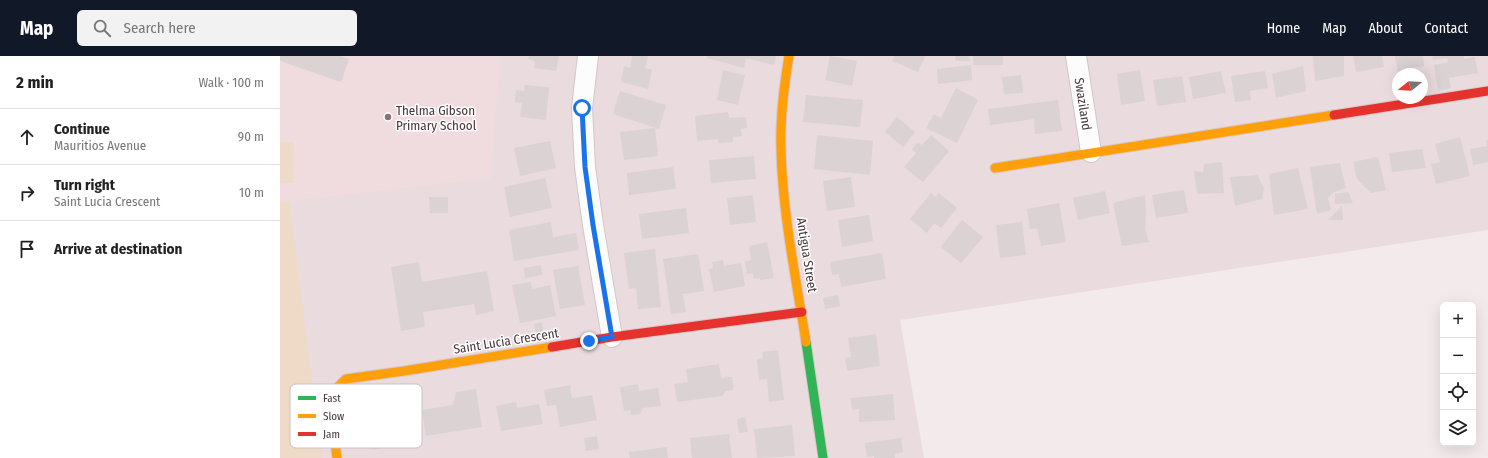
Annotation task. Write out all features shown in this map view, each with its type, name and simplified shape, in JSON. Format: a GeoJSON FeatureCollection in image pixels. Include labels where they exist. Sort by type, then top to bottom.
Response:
{"type":"FeatureCollection","features":[{"type":"Feature","properties":{"kind":"street"},"geometry":{"type":"LineString","coordinates":[[588,56],[582,108],[585,167],[612,337]]}},
{"type":"Feature","properties":{"kind":"street","name":"Antigua Street"},"geometry":{"type":"LineString","coordinates":[[789,56],[783,95],[781,146],[784,194],[823,458]]}},
{"type":"Feature","properties":{"kind":"street","name":"Swaziland"},"geometry":{"type":"LineString","coordinates":[[1076,56],[1091,152]]}},
{"type":"Feature","properties":{"kind":"street"},"geometry":{"type":"LineString","coordinates":[[995,168],[1488,91]]}},
{"type":"Feature","properties":{"kind":"street","name":"Saint Lucia Crescent"},"geometry":{"type":"LineString","coordinates":[[341,384],[346,379],[612,337],[802,312]]}},
{"type":"Feature","properties":{"kind":"street","name":"Saint Lucia Crescent"},"geometry":{"type":"LineString","coordinates":[[336,448],[337,458]]}},
{"type":"Feature","properties":{"kind":"shaded area"},"geometry":{"type":"Polygon","coordinates":[[[280,56],[1488,56],[1488,230],[900,320],[924,458],[280,458],[280,56]]]}},
{"type":"Feature","properties":{"kind":"shaded area","name":"Thelma Gibson Primary School"},"geometry":{"type":"Polygon","coordinates":[[[280,56],[500,56],[491,178],[280,202],[280,56]]]}},
{"type":"Feature","properties":{"kind":"shaded area"},"geometry":{"type":"Polygon","coordinates":[[[280,142],[294,142],[293,183],[280,183],[280,142]]]}},
{"type":"Feature","properties":{"kind":"shaded area"},"geometry":{"type":"Polygon","coordinates":[[[289,201],[312,384],[290,384],[290,448],[321,448],[322,458],[280,458],[280,202],[289,201]]]}},
{"type":"Feature","properties":{"kind":"building"},"geometry":{"type":"Polygon","coordinates":[[[280,56],[339,56],[349,59],[341,82],[280,61],[280,56]]]}},
{"type":"Feature","properties":{"kind":"building"},"geometry":{"type":"Polygon","coordinates":[[[529,56],[559,56],[556,71],[534,68],[535,61],[528,59],[529,56]]]}},
{"type":"Feature","properties":{"kind":"building"},"geometry":{"type":"Polygon","coordinates":[[[632,56],[648,56],[645,68],[652,70],[648,89],[621,82],[624,66],[630,68],[632,56]]]}},
{"type":"Feature","properties":{"kind":"building"},"geometry":{"type":"Polygon","coordinates":[[[707,56],[776,56],[774,65],[746,58],[744,68],[707,58],[707,56]]]}},
{"type":"Feature","properties":{"kind":"building"},"geometry":{"type":"Polygon","coordinates":[[[830,56],[857,61],[852,86],[825,80],[830,56]]]}},
{"type":"Feature","properties":{"kind":"building"},"geometry":{"type":"Polygon","coordinates":[[[894,56],[925,56],[918,72],[892,61],[894,56]]]}},
{"type":"Feature","properties":{"kind":"building"},"geometry":{"type":"Polygon","coordinates":[[[955,56],[969,56],[970,61],[956,61],[955,56]]]}},
{"type":"Feature","properties":{"kind":"building"},"geometry":{"type":"Polygon","coordinates":[[[973,56],[1003,56],[1003,65],[973,65],[973,56]]]}},
{"type":"Feature","properties":{"kind":"building"},"geometry":{"type":"Polygon","coordinates":[[[1313,56],[1344,56],[1344,76],[1315,81],[1313,56]]]}},
{"type":"Feature","properties":{"kind":"building"},"geometry":{"type":"Polygon","coordinates":[[[1353,56],[1382,56],[1384,67],[1356,72],[1353,56]]]}},
{"type":"Feature","properties":{"kind":"building"},"geometry":{"type":"Polygon","coordinates":[[[1395,56],[1423,56],[1424,66],[1397,68],[1395,56]]]}},
{"type":"Feature","properties":{"kind":"building"},"geometry":{"type":"Polygon","coordinates":[[[1432,56],[1464,56],[1464,59],[1475,57],[1478,73],[1449,78],[1451,88],[1438,91],[1434,65],[1448,62],[1447,58],[1433,60],[1432,56]]]}},
{"type":"Feature","properties":{"kind":"building"},"geometry":{"type":"Polygon","coordinates":[[[971,65],[972,80],[938,84],[937,69],[971,65]]]}},
{"type":"Feature","properties":{"kind":"building"},"geometry":{"type":"Polygon","coordinates":[[[1303,66],[1306,91],[1276,98],[1272,74],[1303,66]]]}},
{"type":"Feature","properties":{"kind":"building"},"geometry":{"type":"Polygon","coordinates":[[[723,70],[745,75],[738,105],[717,100],[723,70]]]}},
{"type":"Feature","properties":{"kind":"building"},"geometry":{"type":"Polygon","coordinates":[[[1140,70],[1145,101],[1121,105],[1117,74],[1140,70]]]}},
{"type":"Feature","properties":{"kind":"building"},"geometry":{"type":"Polygon","coordinates":[[[1221,71],[1226,93],[1193,99],[1189,77],[1221,71]]]}},
{"type":"Feature","properties":{"kind":"building"},"geometry":{"type":"Polygon","coordinates":[[[1265,71],[1268,88],[1250,91],[1251,100],[1235,102],[1231,76],[1265,71]]]}},
{"type":"Feature","properties":{"kind":"building"},"geometry":{"type":"Polygon","coordinates":[[[1021,75],[1023,93],[1004,94],[1002,77],[1021,75]]]}},
{"type":"Feature","properties":{"kind":"building"},"geometry":{"type":"Polygon","coordinates":[[[1182,76],[1186,102],[1157,106],[1153,80],[1182,76]]]}},
{"type":"Feature","properties":{"kind":"building"},"geometry":{"type":"Polygon","coordinates":[[[525,85],[549,87],[546,120],[520,117],[522,103],[515,102],[516,90],[524,91],[525,85]]]}},
{"type":"Feature","properties":{"kind":"building"},"geometry":{"type":"Polygon","coordinates":[[[956,88],[978,100],[957,143],[926,128],[934,114],[941,118],[956,88]]]}},
{"type":"Feature","properties":{"kind":"building"},"geometry":{"type":"Polygon","coordinates":[[[620,91],[666,105],[659,129],[613,114],[620,91]]]}},
{"type":"Feature","properties":{"kind":"building"},"geometry":{"type":"Polygon","coordinates":[[[806,95],[863,100],[860,127],[803,122],[806,95]]]}},
{"type":"Feature","properties":{"kind":"building"},"geometry":{"type":"Polygon","coordinates":[[[1058,100],[1062,131],[1035,134],[1034,119],[990,125],[988,109],[1058,100]]]}},
{"type":"Feature","properties":{"kind":"building"},"geometry":{"type":"Polygon","coordinates":[[[728,112],[729,118],[746,117],[747,128],[741,129],[742,136],[733,137],[733,142],[718,143],[718,139],[697,141],[695,116],[728,112]]]}},
{"type":"Feature","properties":{"kind":"building"},"geometry":{"type":"Polygon","coordinates":[[[897,117],[915,132],[903,147],[885,132],[897,117]]]}},
{"type":"Feature","properties":{"kind":"building"},"geometry":{"type":"Polygon","coordinates":[[[655,128],[658,156],[624,160],[620,132],[655,128]]]}},
{"type":"Feature","properties":{"kind":"building"},"geometry":{"type":"Polygon","coordinates":[[[817,135],[873,141],[870,175],[814,169],[817,135]]]}},
{"type":"Feature","properties":{"kind":"building"},"geometry":{"type":"Polygon","coordinates":[[[931,135],[949,151],[923,182],[904,167],[916,153],[912,149],[918,142],[922,145],[931,135]]]}},
{"type":"Feature","properties":{"kind":"building"},"geometry":{"type":"Polygon","coordinates":[[[1460,137],[1470,176],[1436,184],[1431,164],[1440,162],[1435,144],[1460,137]]]}},
{"type":"Feature","properties":{"kind":"building"},"geometry":{"type":"Polygon","coordinates":[[[1488,140],[1488,162],[1473,165],[1470,149],[1487,146],[1486,141],[1488,140]]]}},
{"type":"Feature","properties":{"kind":"building"},"geometry":{"type":"Polygon","coordinates":[[[550,141],[556,168],[520,176],[514,148],[550,141]]]}},
{"type":"Feature","properties":{"kind":"building"},"geometry":{"type":"Polygon","coordinates":[[[1422,149],[1426,168],[1392,172],[1389,153],[1422,149]]]}},
{"type":"Feature","properties":{"kind":"building"},"geometry":{"type":"Polygon","coordinates":[[[754,156],[756,179],[711,183],[709,160],[754,156]]]}},
{"type":"Feature","properties":{"kind":"building"},"geometry":{"type":"Polygon","coordinates":[[[1378,157],[1386,190],[1371,193],[1357,179],[1353,162],[1378,157]]]}},
{"type":"Feature","properties":{"kind":"building"},"geometry":{"type":"Polygon","coordinates":[[[1222,162],[1224,193],[1197,194],[1194,171],[1203,172],[1204,164],[1222,162]]]}},
{"type":"Feature","properties":{"kind":"building"},"geometry":{"type":"Polygon","coordinates":[[[1340,163],[1346,188],[1334,192],[1328,198],[1331,210],[1317,214],[1310,167],[1340,163]]]}},
{"type":"Feature","properties":{"kind":"building"},"geometry":{"type":"Polygon","coordinates":[[[673,167],[676,189],[629,195],[627,173],[673,167]]]}},
{"type":"Feature","properties":{"kind":"building"},"geometry":{"type":"Polygon","coordinates":[[[1298,168],[1308,209],[1274,215],[1269,174],[1298,168]]]}},
{"type":"Feature","properties":{"kind":"building"},"geometry":{"type":"Polygon","coordinates":[[[1257,175],[1264,188],[1262,199],[1235,206],[1230,177],[1257,175]]]}},
{"type":"Feature","properties":{"kind":"building"},"geometry":{"type":"Polygon","coordinates":[[[851,177],[855,207],[827,211],[823,181],[851,177]]]}},
{"type":"Feature","properties":{"kind":"building"},"geometry":{"type":"Polygon","coordinates":[[[545,178],[552,208],[510,217],[504,187],[545,178]]]}},
{"type":"Feature","properties":{"kind":"building"},"geometry":{"type":"Polygon","coordinates":[[[1184,190],[1188,213],[1156,218],[1152,195],[1184,190]]]}},
{"type":"Feature","properties":{"kind":"building"},"geometry":{"type":"Polygon","coordinates":[[[1105,191],[1110,213],[1078,220],[1073,198],[1105,191]]]}},
{"type":"Feature","properties":{"kind":"building"},"geometry":{"type":"Polygon","coordinates":[[[1348,192],[1353,203],[1335,204],[1335,194],[1348,192]]]}},
{"type":"Feature","properties":{"kind":"building"},"geometry":{"type":"Polygon","coordinates":[[[931,193],[936,197],[939,193],[957,208],[941,228],[934,223],[927,233],[910,219],[931,193]]]}},
{"type":"Feature","properties":{"kind":"building"},"geometry":{"type":"Polygon","coordinates":[[[753,195],[756,222],[730,225],[727,198],[753,195]]]}},
{"type":"Feature","properties":{"kind":"building"},"geometry":{"type":"Polygon","coordinates":[[[1145,195],[1145,229],[1149,242],[1122,246],[1113,203],[1145,195]]]}},
{"type":"Feature","properties":{"kind":"building"},"geometry":{"type":"Polygon","coordinates":[[[429,197],[448,197],[448,213],[430,213],[429,197]]]}},
{"type":"Feature","properties":{"kind":"building"},"geometry":{"type":"Polygon","coordinates":[[[1059,203],[1066,242],[1041,246],[1037,228],[1030,229],[1027,209],[1059,203]]]}},
{"type":"Feature","properties":{"kind":"building"},"geometry":{"type":"Polygon","coordinates":[[[1342,206],[1343,220],[1328,220],[1342,206]]]}},
{"type":"Feature","properties":{"kind":"building"},"geometry":{"type":"Polygon","coordinates":[[[686,208],[689,233],[642,239],[639,214],[686,208]]]}},
{"type":"Feature","properties":{"kind":"building"},"geometry":{"type":"Polygon","coordinates":[[[869,215],[873,241],[842,247],[838,220],[869,215]]]}},
{"type":"Feature","properties":{"kind":"building"},"geometry":{"type":"Polygon","coordinates":[[[962,220],[983,237],[961,263],[941,247],[962,220]]]}},
{"type":"Feature","properties":{"kind":"building"},"geometry":{"type":"Polygon","coordinates":[[[551,222],[553,237],[576,233],[579,250],[514,261],[509,230],[551,222]]]}},
{"type":"Feature","properties":{"kind":"building"},"geometry":{"type":"Polygon","coordinates":[[[1022,222],[1026,255],[1000,258],[996,225],[1022,222]]]}},
{"type":"Feature","properties":{"kind":"building"},"geometry":{"type":"Polygon","coordinates":[[[767,242],[774,278],[760,280],[760,278],[754,279],[753,273],[747,274],[745,262],[751,260],[749,246],[767,242]]]}},
{"type":"Feature","properties":{"kind":"building"},"geometry":{"type":"Polygon","coordinates":[[[655,249],[661,307],[638,309],[636,288],[629,289],[624,253],[655,249]]]}},
{"type":"Feature","properties":{"kind":"building"},"geometry":{"type":"Polygon","coordinates":[[[882,253],[886,279],[841,287],[839,274],[832,275],[830,262],[882,253]]]}},
{"type":"Feature","properties":{"kind":"building"},"geometry":{"type":"Polygon","coordinates":[[[698,254],[704,291],[683,294],[686,312],[671,314],[663,259],[698,254]]]}},
{"type":"Feature","properties":{"kind":"building"},"geometry":{"type":"Polygon","coordinates":[[[723,260],[724,266],[741,263],[745,286],[714,292],[709,269],[713,268],[712,262],[723,260]]]}},
{"type":"Feature","properties":{"kind":"building"},"geometry":{"type":"Polygon","coordinates":[[[419,262],[422,282],[487,271],[494,311],[476,315],[474,304],[423,312],[425,327],[401,331],[391,267],[419,262]]]}},
{"type":"Feature","properties":{"kind":"building"},"geometry":{"type":"Polygon","coordinates":[[[541,265],[542,275],[525,278],[524,268],[541,265]]]}},
{"type":"Feature","properties":{"kind":"building"},"geometry":{"type":"Polygon","coordinates":[[[578,266],[585,305],[560,309],[553,270],[578,266]]]}},
{"type":"Feature","properties":{"kind":"building"},"geometry":{"type":"Polygon","coordinates":[[[531,282],[532,289],[550,285],[556,316],[520,323],[512,285],[531,282]]]}},
{"type":"Feature","properties":{"kind":"building"},"geometry":{"type":"Polygon","coordinates":[[[838,295],[840,306],[825,309],[823,298],[838,295]]]}},
{"type":"Feature","properties":{"kind":"building"},"geometry":{"type":"Polygon","coordinates":[[[542,322],[543,332],[536,333],[534,324],[542,322]]]}},
{"type":"Feature","properties":{"kind":"building"},"geometry":{"type":"Polygon","coordinates":[[[876,334],[880,366],[847,371],[845,358],[851,357],[848,338],[876,334]]]}},
{"type":"Feature","properties":{"kind":"building"},"geometry":{"type":"Polygon","coordinates":[[[778,350],[784,400],[769,402],[767,379],[759,380],[757,359],[763,358],[762,352],[778,350]]]}},
{"type":"Feature","properties":{"kind":"building"},"geometry":{"type":"Polygon","coordinates":[[[719,364],[721,378],[732,377],[734,390],[726,391],[722,396],[677,402],[674,384],[688,382],[686,369],[719,364]]]}},
{"type":"Feature","properties":{"kind":"building"},"geometry":{"type":"Polygon","coordinates":[[[638,384],[639,391],[658,388],[661,406],[643,408],[640,414],[631,415],[630,410],[624,411],[620,387],[638,384]]]}},
{"type":"Feature","properties":{"kind":"building"},"geometry":{"type":"Polygon","coordinates":[[[570,385],[572,398],[592,395],[597,420],[560,427],[556,405],[547,406],[544,390],[570,385]]]}},
{"type":"Feature","properties":{"kind":"building"},"geometry":{"type":"Polygon","coordinates":[[[476,389],[482,427],[426,436],[422,410],[453,405],[456,392],[476,389]]]}},
{"type":"Feature","properties":{"kind":"building"},"geometry":{"type":"Polygon","coordinates":[[[893,394],[895,420],[859,422],[859,409],[852,410],[851,398],[893,394]]]}},
{"type":"Feature","properties":{"kind":"building"},"geometry":{"type":"Polygon","coordinates":[[[516,402],[517,408],[539,404],[543,424],[501,431],[496,406],[516,402]]]}},
{"type":"Feature","properties":{"kind":"building"},"geometry":{"type":"Polygon","coordinates":[[[745,417],[748,432],[739,433],[737,419],[745,417]]]}},
{"type":"Feature","properties":{"kind":"building"},"geometry":{"type":"Polygon","coordinates":[[[792,425],[795,456],[757,458],[754,429],[792,425]]]}},
{"type":"Feature","properties":{"kind":"building"},"geometry":{"type":"Polygon","coordinates":[[[729,434],[732,458],[692,458],[690,438],[729,434]]]}},
{"type":"Feature","properties":{"kind":"building"},"geometry":{"type":"Polygon","coordinates":[[[597,436],[599,449],[586,451],[584,438],[597,436]]]}},
{"type":"Feature","properties":{"kind":"building"},"geometry":{"type":"Polygon","coordinates":[[[901,438],[903,452],[894,454],[895,458],[874,458],[874,456],[867,457],[865,443],[901,438]]]}},
{"type":"Feature","properties":{"kind":"building"},"geometry":{"type":"Polygon","coordinates":[[[667,447],[668,458],[630,458],[629,452],[667,447]]]}},
{"type":"Feature","properties":{"kind":"traffic: fast"},"geometry":{"type":"LineString","coordinates":[[806,342],[823,458]]}},
{"type":"Feature","properties":{"kind":"traffic: slow"},"geometry":{"type":"LineString","coordinates":[[789,56],[782,112],[782,171],[790,244],[806,342]]}},
{"type":"Feature","properties":{"kind":"traffic: slow"},"geometry":{"type":"LineString","coordinates":[[995,168],[1334,115]]}},
{"type":"Feature","properties":{"kind":"traffic: slow"},"geometry":{"type":"LineString","coordinates":[[341,384],[346,379],[552,347]]}},
{"type":"Feature","properties":{"kind":"traffic: slow"},"geometry":{"type":"LineString","coordinates":[[336,448],[337,458]]}},
{"type":"Feature","properties":{"kind":"traffic: jam"},"geometry":{"type":"LineString","coordinates":[[1334,115],[1488,91]]}},
{"type":"Feature","properties":{"kind":"traffic: jam"},"geometry":{"type":"LineString","coordinates":[[552,347],[612,337],[802,312]]}},
{"type":"Feature","properties":{"kind":"place","name":"Thelma Gibson Primary School"},"geometry":{"type":"Point","coordinates":[388,117]}},
{"type":"Feature","properties":{"kind":"route"},"geometry":{"type":"LineString","coordinates":[[582,108],[585,167],[612,337],[589,341]]}}]}
